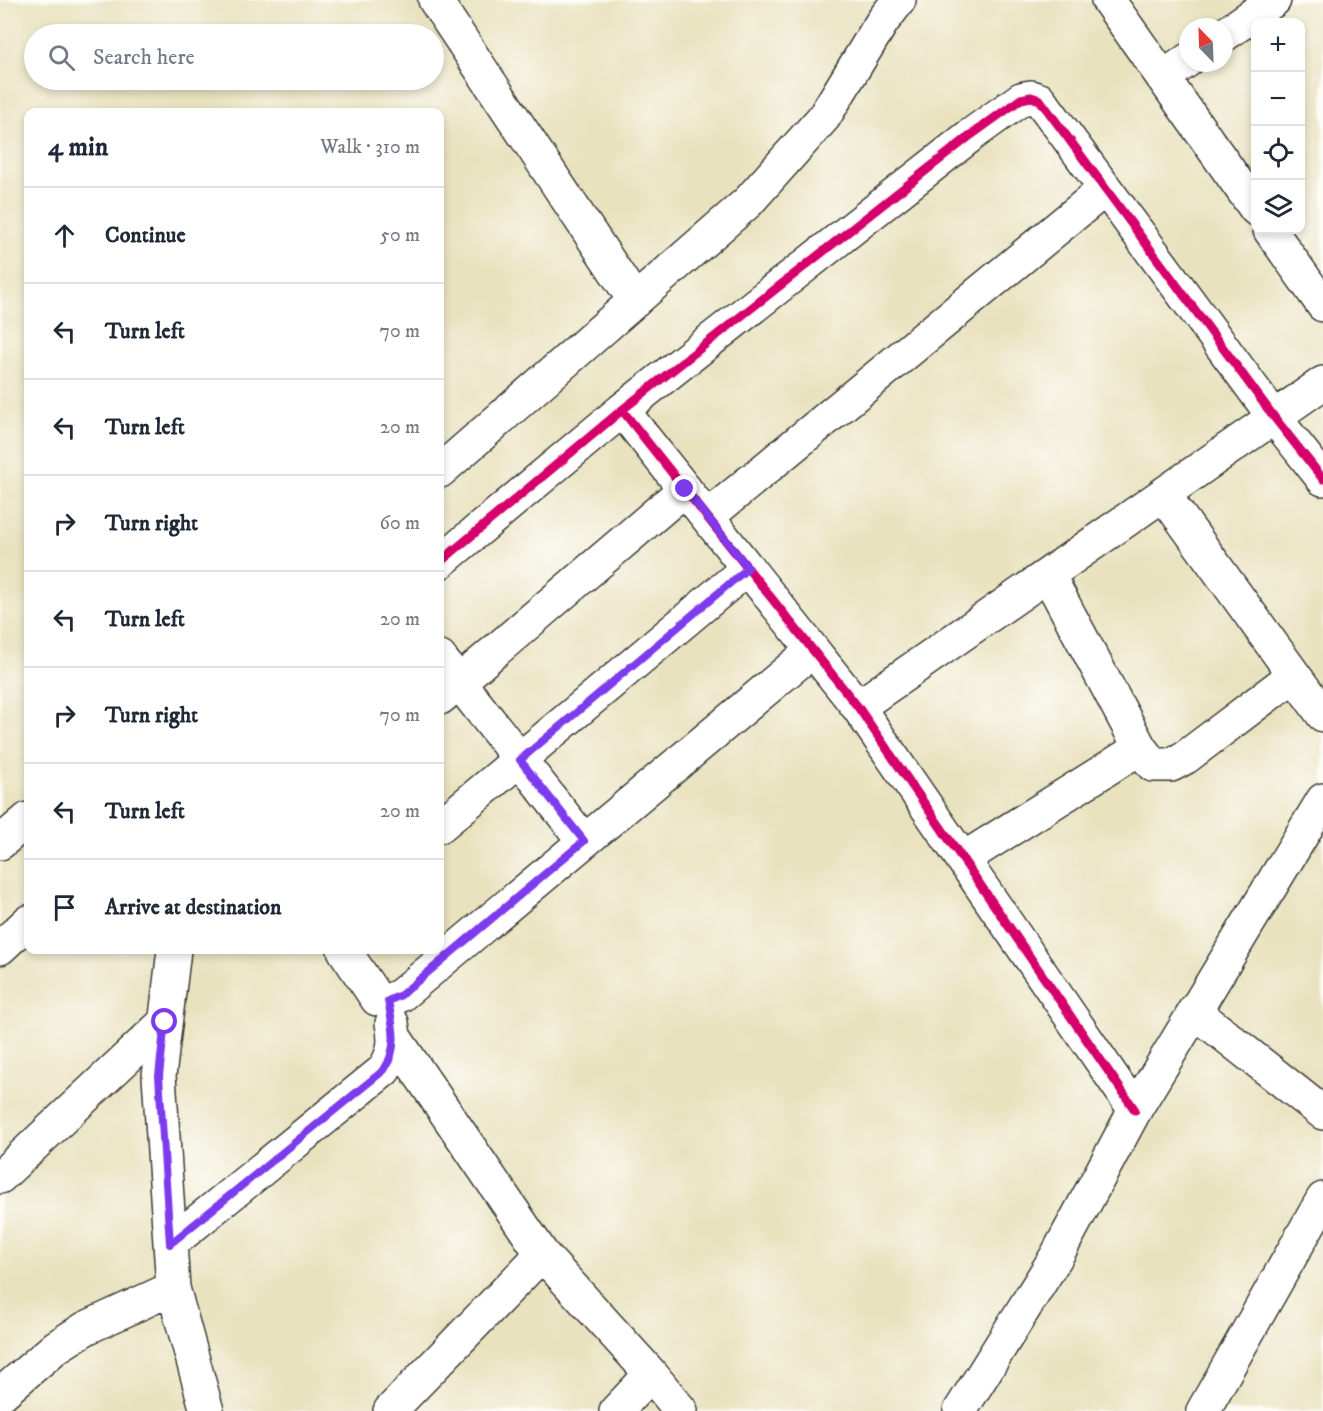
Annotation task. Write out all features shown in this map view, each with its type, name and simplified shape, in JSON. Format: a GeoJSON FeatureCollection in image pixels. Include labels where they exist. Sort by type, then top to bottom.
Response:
{"type":"FeatureCollection","features":[{"type":"Feature","properties":{"kind":"street"},"geometry":{"type":"LineString","coordinates":[[435,0],[635,301]]}},
{"type":"Feature","properties":{"kind":"street"},"geometry":{"type":"LineString","coordinates":[[444,468],[748,202],[824,117],[882,22],[899,0]]}},
{"type":"Feature","properties":{"kind":"street"},"geometry":{"type":"LineString","coordinates":[[1108,0],[1175,69],[1251,200]]}},
{"type":"Feature","properties":{"kind":"street"},"geometry":{"type":"LineString","coordinates":[[1233,29],[1274,0]]}},
{"type":"Feature","properties":{"kind":"street"},"geometry":{"type":"LineString","coordinates":[[444,559],[622,410],[1021,99],[1031,97],[1040,100],[1274,417],[1323,479]]}},
{"type":"Feature","properties":{"kind":"street"},"geometry":{"type":"LineString","coordinates":[[707,517],[1105,189]]}},
{"type":"Feature","properties":{"kind":"street"},"geometry":{"type":"LineString","coordinates":[[1273,234],[1323,304]]}},
{"type":"Feature","properties":{"kind":"street"},"geometry":{"type":"LineString","coordinates":[[858,707],[1323,383]]}},
{"type":"Feature","properties":{"kind":"street"},"geometry":{"type":"LineString","coordinates":[[622,410],[858,707],[1136,1110]]}},
{"type":"Feature","properties":{"kind":"street"},"geometry":{"type":"LineString","coordinates":[[584,841],[520,760],[446,679],[685,489]]}},
{"type":"Feature","properties":{"kind":"street"},"geometry":{"type":"LineString","coordinates":[[1164,495],[1323,716]]}},
{"type":"Feature","properties":{"kind":"street"},"geometry":{"type":"LineString","coordinates":[[444,823],[748,568]]}},
{"type":"Feature","properties":{"kind":"street"},"geometry":{"type":"LineString","coordinates":[[1048,576],[1140,748],[1153,765],[1171,765],[1294,675]]}},
{"type":"Feature","properties":{"kind":"street"},"geometry":{"type":"LineString","coordinates":[[347,954],[377,999],[388,1001],[401,995],[813,650]]}},
{"type":"Feature","properties":{"kind":"street"},"geometry":{"type":"LineString","coordinates":[[963,859],[1140,748]]}},
{"type":"Feature","properties":{"kind":"street"},"geometry":{"type":"LineString","coordinates":[[960,1411],[1056,1257],[1136,1110],[1323,800]]}},
{"type":"Feature","properties":{"kind":"street"},"geometry":{"type":"LineString","coordinates":[[0,843],[24,822]]}},
{"type":"Feature","properties":{"kind":"street"},"geometry":{"type":"LineString","coordinates":[[0,948],[24,926]]}},
{"type":"Feature","properties":{"kind":"street"},"geometry":{"type":"LineString","coordinates":[[174,954],[159,1076],[173,1288],[207,1411]]}},
{"type":"Feature","properties":{"kind":"street"},"geometry":{"type":"LineString","coordinates":[[170,1244],[384,1070],[392,1057],[395,1038],[388,1001]]}},
{"type":"Feature","properties":{"kind":"street"},"geometry":{"type":"LineString","coordinates":[[1194,1011],[1323,1113]]}},
{"type":"Feature","properties":{"kind":"street"},"geometry":{"type":"LineString","coordinates":[[0,1177],[165,1022]]}},
{"type":"Feature","properties":{"kind":"street"},"geometry":{"type":"LineString","coordinates":[[395,1038],[542,1254],[651,1374],[681,1411]]}},
{"type":"Feature","properties":{"kind":"street"},"geometry":{"type":"LineString","coordinates":[[1203,1411],[1323,1199]]}},
{"type":"Feature","properties":{"kind":"street"},"geometry":{"type":"LineString","coordinates":[[390,1411],[542,1254]]}},
{"type":"Feature","properties":{"kind":"street"},"geometry":{"type":"LineString","coordinates":[[3,1400],[56,1347],[86,1328],[173,1288]]}},
{"type":"Feature","properties":{"kind":"street"},"geometry":{"type":"LineString","coordinates":[[616,1411],[651,1374]]}},
{"type":"Feature","properties":{"kind":"cycle path"},"geometry":{"type":"LineString","coordinates":[[444,559],[622,410],[971,135],[1021,99],[1031,97],[1040,100],[1274,417],[1323,479]]}},
{"type":"Feature","properties":{"kind":"cycle path"},"geometry":{"type":"LineString","coordinates":[[622,410],[858,707],[1135,1110]]}},
{"type":"Feature","properties":{"kind":"route"},"geometry":{"type":"LineString","coordinates":[[165,1022],[159,1076],[170,1244],[384,1070],[392,1057],[395,1038],[388,1001],[401,995],[584,841],[520,760],[748,568],[685,489]]}}]}
